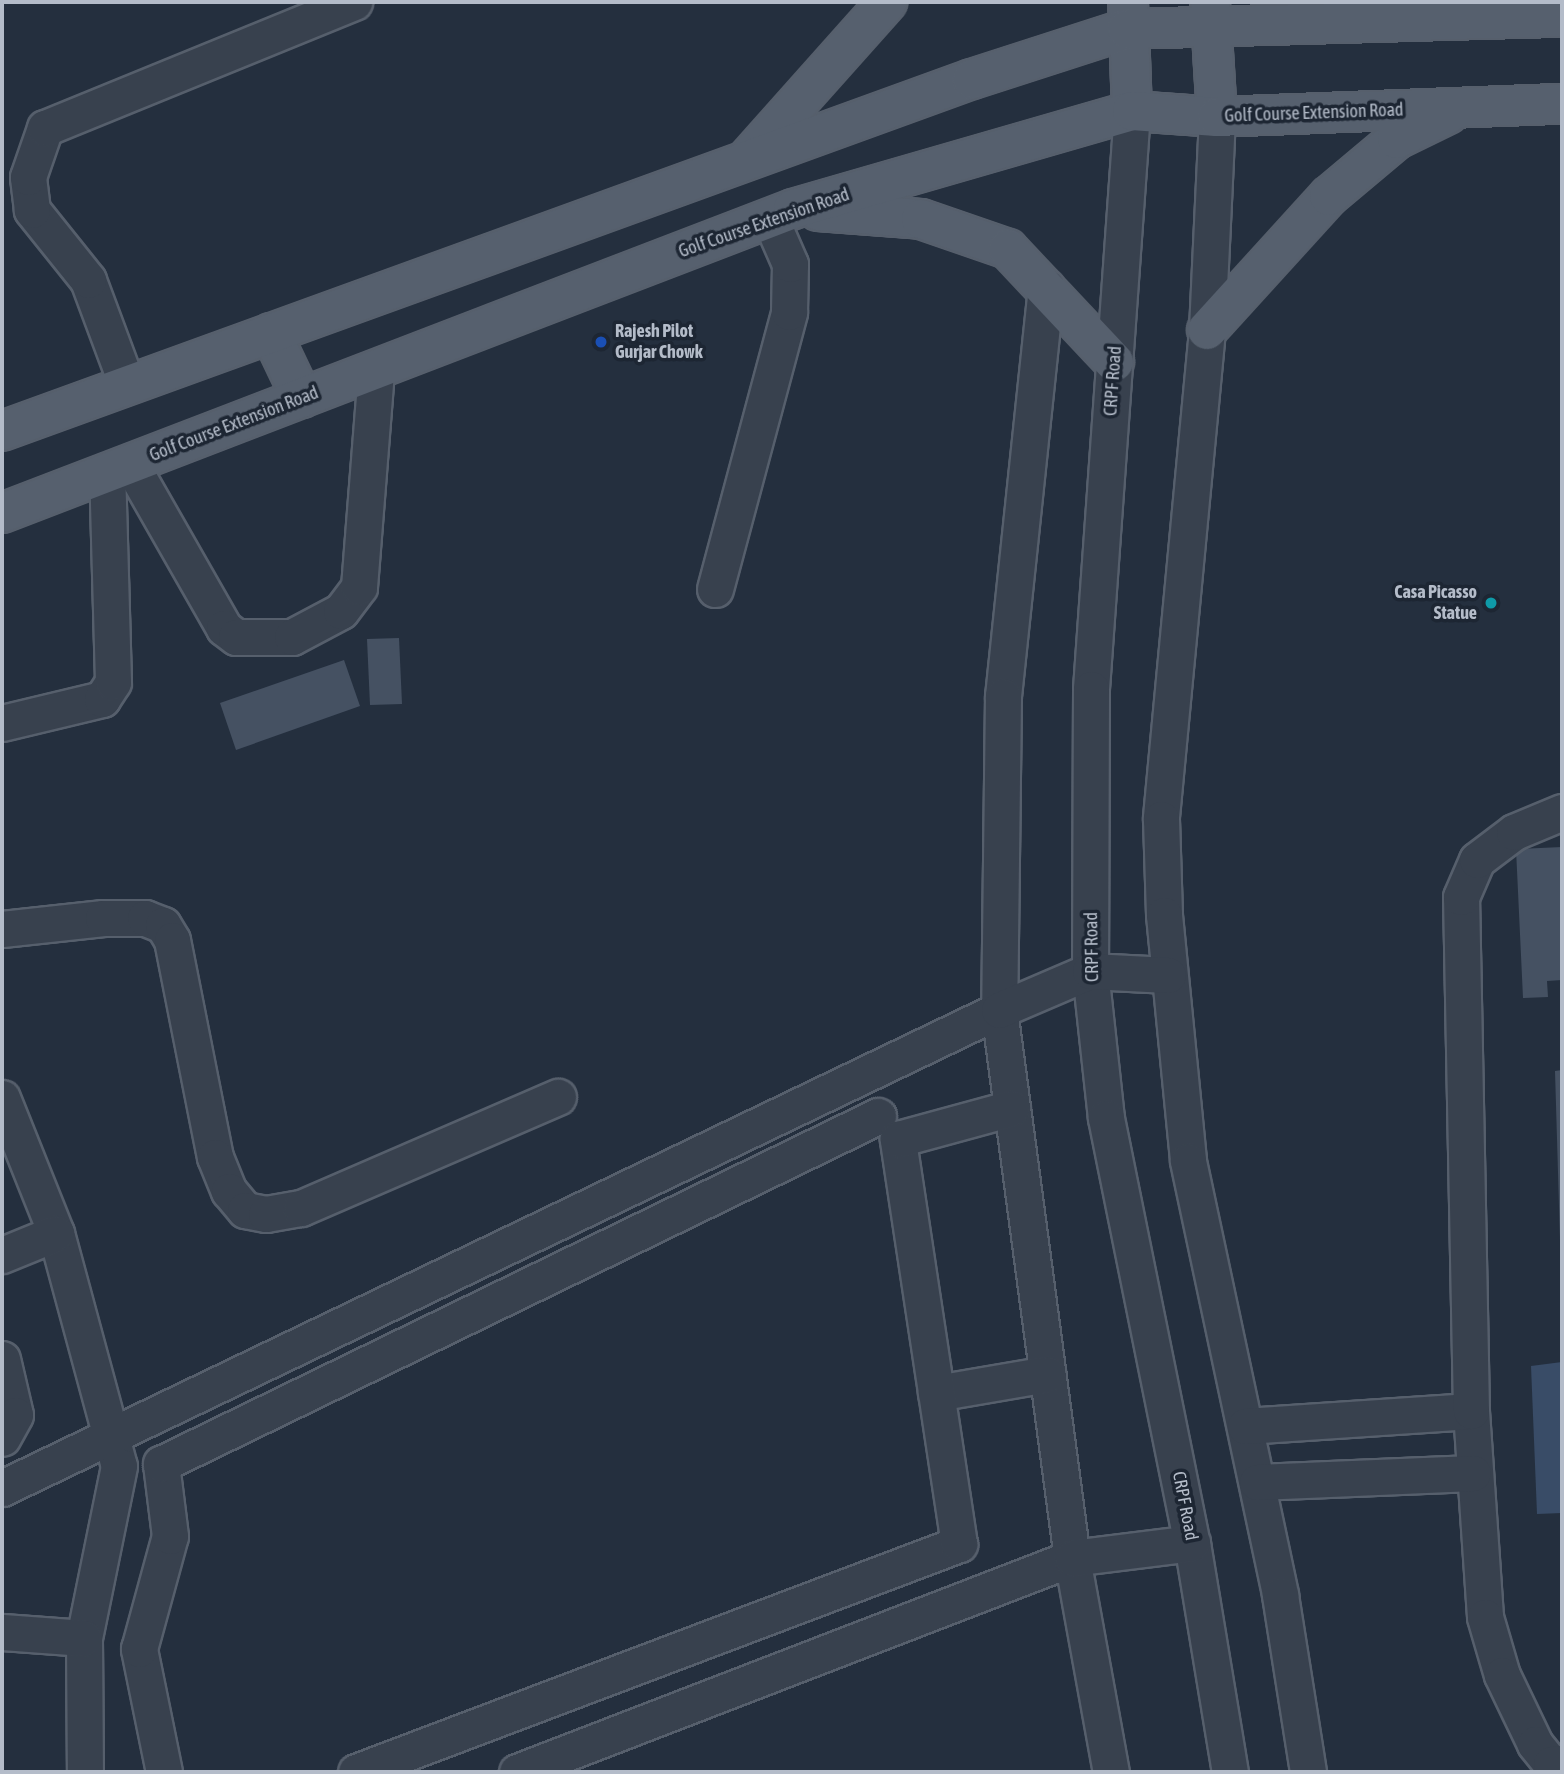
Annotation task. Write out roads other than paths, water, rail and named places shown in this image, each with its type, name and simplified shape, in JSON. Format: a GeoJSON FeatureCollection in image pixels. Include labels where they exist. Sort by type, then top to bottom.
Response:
{"type":"FeatureCollection","features":[{"type":"Feature","properties":{"kind":"main road"},"geometry":{"type":"LineString","coordinates":[[745,161],[887,2]]}},
{"type":"Feature","properties":{"kind":"main road"},"geometry":{"type":"LineString","coordinates":[[2,431],[745,161],[1127,15],[1211,16],[1424,11],[1562,17]]}},
{"type":"Feature","properties":{"kind":"main road"},"geometry":{"type":"LineString","coordinates":[[1127,15],[1132,111]]}},
{"type":"Feature","properties":{"kind":"main road"},"geometry":{"type":"LineString","coordinates":[[1211,16],[1217,117]]}},
{"type":"Feature","properties":{"kind":"main road","name":"Golf Course Extension Road"},"geometry":{"type":"LineString","coordinates":[[2,513],[782,214],[1132,111],[1217,117],[1562,104]]}},
{"type":"Feature","properties":{"kind":"main road"},"geometry":{"type":"LineString","coordinates":[[1208,330],[1329,196],[1397,139],[1463,107]]}},
{"type":"Feature","properties":{"kind":"main road"},"geometry":{"type":"LineString","coordinates":[[782,214],[921,219],[1008,249],[1114,362]]}},
{"type":"Feature","properties":{"kind":"main road"},"geometry":{"type":"LineString","coordinates":[[271,333],[302,398]]}},
{"type":"Feature","properties":{"kind":"street"},"geometry":{"type":"LineString","coordinates":[[127,385],[88,280],[32,210],[28,177],[45,128],[354,2]]}},
{"type":"Feature","properties":{"kind":"street","name":"CRPF Road"},"geometry":{"type":"LineString","coordinates":[[1132,111],[1091,689],[1090,971],[1106,1118],[1192,1543],[1230,1772]]}},
{"type":"Feature","properties":{"kind":"street"},"geometry":{"type":"LineString","coordinates":[[1217,117],[1208,330],[1161,819],[1168,975],[1188,1161],[1257,1482],[1308,1772]]}},
{"type":"Feature","properties":{"kind":"street"},"geometry":{"type":"LineString","coordinates":[[715,589],[789,312],[790,264],[782,214]]}},
{"type":"Feature","properties":{"kind":"street"},"geometry":{"type":"LineString","coordinates":[[1046,287],[1003,696],[999,1010],[1072,1558],[1111,1772]]}},
{"type":"Feature","properties":{"kind":"street"},"geometry":{"type":"LineString","coordinates":[[119,468],[224,628],[236,637],[292,637],[341,611],[366,567],[376,369]]}},
{"type":"Feature","properties":{"kind":"street"},"geometry":{"type":"LineString","coordinates":[[2,723],[102,699],[113,682],[119,468]]}},
{"type":"Feature","properties":{"kind":"street"},"geometry":{"type":"LineString","coordinates":[[1557,1766],[1502,1675],[1485,1617],[1473,1473],[1461,897],[1477,860],[1514,832],[1562,812]]}},
{"type":"Feature","properties":{"kind":"street"},"geometry":{"type":"LineString","coordinates":[[2,929],[103,918],[145,918],[163,925],[173,940],[215,1157],[229,1191],[245,1210],[266,1214],[301,1208],[558,1097]]}},
{"type":"Feature","properties":{"kind":"street"},"geometry":{"type":"LineString","coordinates":[[2,1488],[113,1431],[999,1010],[1090,971],[1168,975]]}},
{"type":"Feature","properties":{"kind":"street"},"geometry":{"type":"LineString","coordinates":[[2,1098],[14,1166],[56,1233],[113,1431],[117,1498],[84,1638],[85,1772]]}},
{"type":"Feature","properties":{"kind":"street"},"geometry":{"type":"LineString","coordinates":[[356,1772],[960,1544],[898,1139],[1012,1108]]}},
{"type":"Feature","properties":{"kind":"street"},"geometry":{"type":"LineString","coordinates":[[164,1772],[139,1649],[170,1536],[161,1464],[878,1116]]}},
{"type":"Feature","properties":{"kind":"street"},"geometry":{"type":"LineString","coordinates":[[2,1255],[56,1233]]}},
{"type":"Feature","properties":{"kind":"street"},"geometry":{"type":"LineString","coordinates":[[2,1359],[15,1415],[2,1438]]}},
{"type":"Feature","properties":{"kind":"street"},"geometry":{"type":"LineString","coordinates":[[936,1393],[1047,1374]]}},
{"type":"Feature","properties":{"kind":"street"},"geometry":{"type":"LineString","coordinates":[[1245,1426],[1471,1411]]}},
{"type":"Feature","properties":{"kind":"street"},"geometry":{"type":"LineString","coordinates":[[1257,1482],[1473,1473]]}},
{"type":"Feature","properties":{"kind":"street"},"geometry":{"type":"LineString","coordinates":[[517,1772],[1072,1558],[1192,1543]]}},
{"type":"Feature","properties":{"kind":"street"},"geometry":{"type":"LineString","coordinates":[[2,1632],[84,1638]]}},
{"type":"Feature","properties":{"kind":"water"},"geometry":{"type":"Polygon","coordinates":[[[1562,1362],[1562,1513],[1537,1514],[1531,1366],[1562,1362]]]}},
{"type":"Feature","properties":{"kind":"place","name":"Rajesh Pilot Gurjar Chowk"},"geometry":{"type":"Point","coordinates":[601,342]}},
{"type":"Feature","properties":{"kind":"place","name":"Casa Picasso Statue"},"geometry":{"type":"Point","coordinates":[1491,603]}}]}
